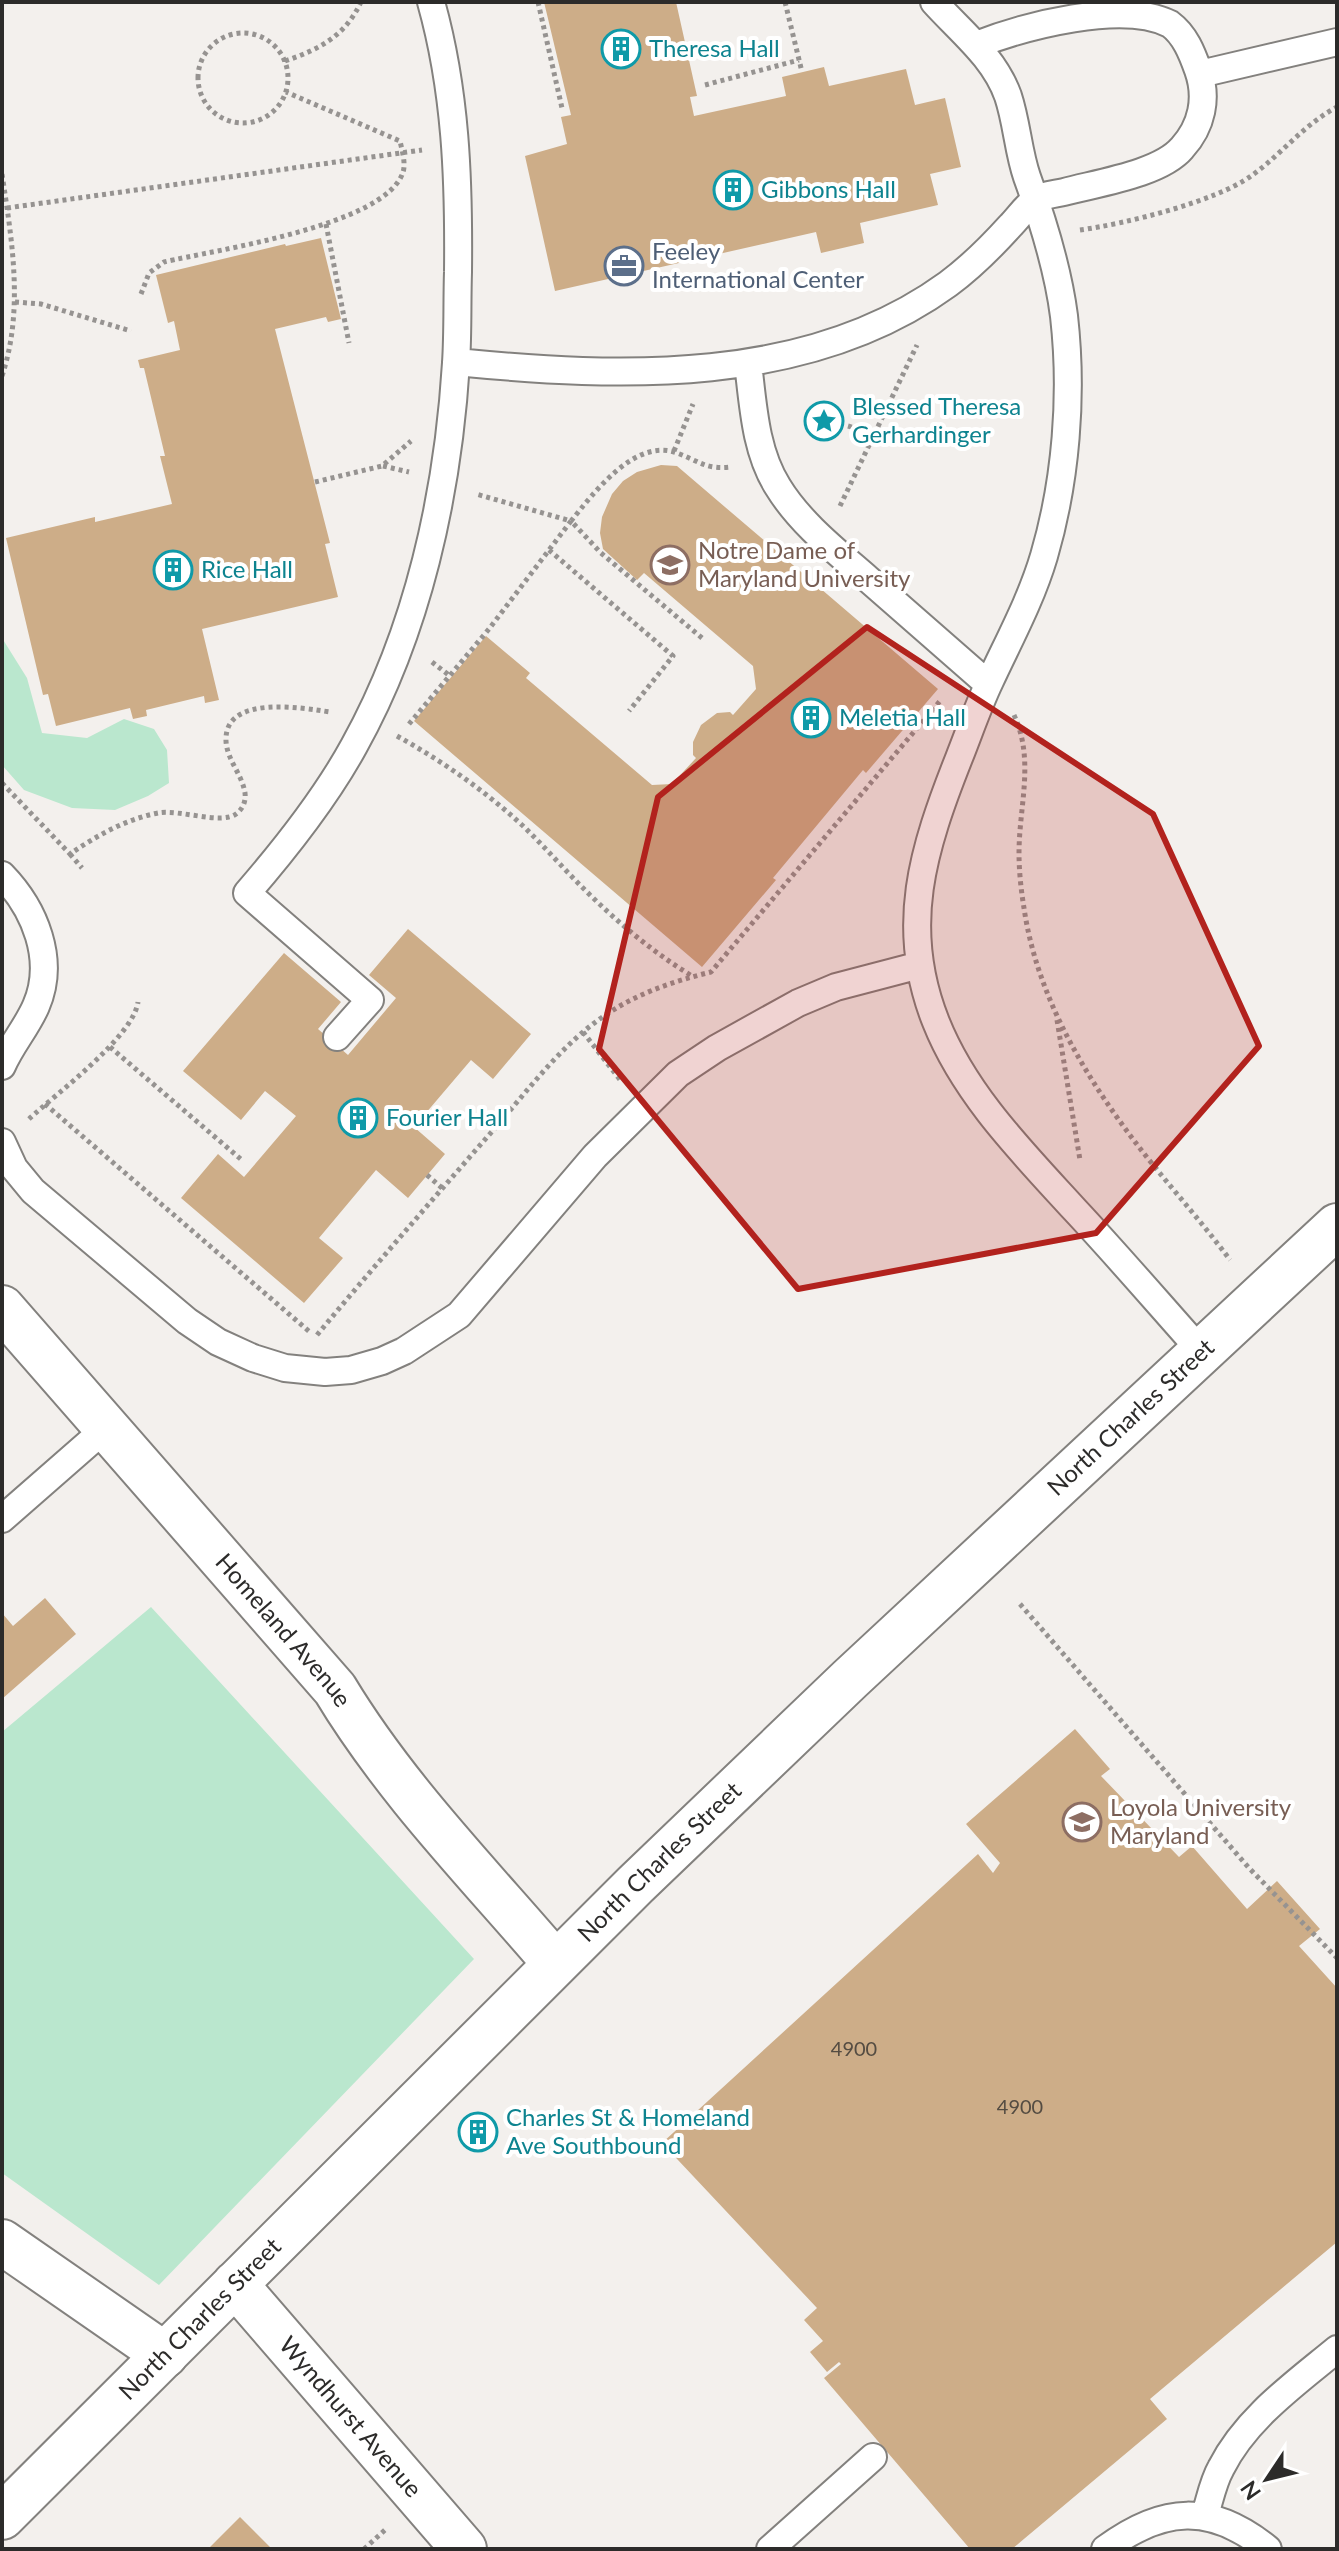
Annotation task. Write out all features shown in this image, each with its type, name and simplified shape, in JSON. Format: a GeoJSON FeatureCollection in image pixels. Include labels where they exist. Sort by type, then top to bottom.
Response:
{"type":"FeatureCollection","features":[{"type":"Feature","properties":{"kind":"main road","name":"North Charles Street"},"geometry":{"type":"LineString","coordinates":[[2,2517],[555,1963],[838,1690],[1337,1226]]}},
{"type":"Feature","properties":{"kind":"main road","name":"Homeland Avenue"},"geometry":{"type":"LineString","coordinates":[[2,1308],[335,1689],[364,1737],[442,1834],[555,1963]]}},
{"type":"Feature","properties":{"kind":"main road"},"geometry":{"type":"LineString","coordinates":[[2,2242],[165,2355]]}},
{"type":"Feature","properties":{"kind":"main road","name":"Wyndhurst Avenue"},"geometry":{"type":"LineString","coordinates":[[235,2284],[464,2549]]}},
{"type":"Feature","properties":{"kind":"lane"},"geometry":{"type":"LineString","coordinates":[[337,1037],[370,1000],[247,893],[323,795],[354,745],[406,627],[437,511],[456,362],[459,210],[456,145],[443,44],[431,2]]}},
{"type":"Feature","properties":{"kind":"lane"},"geometry":{"type":"LineString","coordinates":[[934,2],[976,45],[1008,95],[1021,157],[1036,199],[1064,314],[1068,369],[1058,502],[1030,595],[988,684],[941,804],[924,860],[917,892],[916,929],[920,965],[936,1022],[957,1064],[989,1112],[1201,1351]]}},
{"type":"Feature","properties":{"kind":"lane"},"geometry":{"type":"LineString","coordinates":[[456,362],[512,367],[699,369],[806,351],[862,332],[948,284],[985,254],[1036,199],[1159,165],[1181,151],[1196,129],[1204,103],[1200,74],[1188,45],[1170,25],[1151,16],[1116,11],[1075,14],[1037,23],[976,45]]}},
{"type":"Feature","properties":{"kind":"lane"},"geometry":{"type":"LineString","coordinates":[[1200,74],[1337,42]]}},
{"type":"Feature","properties":{"kind":"lane"},"geometry":{"type":"LineString","coordinates":[[748,363],[755,420],[765,460],[777,486],[799,515],[824,539],[988,684]]}},
{"type":"Feature","properties":{"kind":"lane"},"geometry":{"type":"LineString","coordinates":[[2,875],[35,922],[44,959],[44,978],[36,1006],[2,1066]]}},
{"type":"Feature","properties":{"kind":"lane"},"geometry":{"type":"LineString","coordinates":[[11,1135],[14,1168],[33,1191],[187,1321],[218,1342],[285,1368],[325,1372],[351,1370],[382,1361],[459,1315],[595,1156],[641,1107],[678,1074],[784,1010],[836,987],[920,965]]}},
{"type":"Feature","properties":{"kind":"lane"},"geometry":{"type":"LineString","coordinates":[[2,1519],[106,1428]]}},
{"type":"Feature","properties":{"kind":"lane"},"geometry":{"type":"LineString","coordinates":[[1205,2515],[1220,2469],[1235,2445],[1289,2389],[1337,2349]]}},
{"type":"Feature","properties":{"kind":"lane"},"geometry":{"type":"LineString","coordinates":[[770,2549],[873,2457]]}},
{"type":"Feature","properties":{"kind":"lane"},"geometry":{"type":"LineString","coordinates":[[1114,2542],[1148,2522],[1174,2515],[1205,2515],[1231,2525],[1268,2549]]}},
{"type":"Feature","properties":{"kind":"path"},"geometry":{"type":"LineString","coordinates":[[285,61],[315,51],[335,38],[349,25],[361,2]]}},
{"type":"Feature","properties":{"kind":"path"},"geometry":{"type":"LineString","coordinates":[[538,2],[562,108]]}},
{"type":"Feature","properties":{"kind":"path"},"geometry":{"type":"LineString","coordinates":[[785,2],[802,72]]}},
{"type":"Feature","properties":{"kind":"path"},"geometry":{"type":"LineString","coordinates":[[250,33],[264,38],[285,61],[288,76],[286,92],[279,106],[253,122],[223,118],[210,108],[202,95],[198,80],[200,64],[208,50],[219,40],[234,34],[250,33]]}},
{"type":"Feature","properties":{"kind":"path"},"geometry":{"type":"LineString","coordinates":[[705,85],[799,60]]}},
{"type":"Feature","properties":{"kind":"path"},"geometry":{"type":"LineString","coordinates":[[141,294],[149,273],[164,262],[326,224],[366,208],[396,184],[404,171],[400,141],[286,92]]}},
{"type":"Feature","properties":{"kind":"path"},"geometry":{"type":"LineString","coordinates":[[1045,236],[1110,226],[1225,190],[1253,175],[1287,142],[1337,107]]}},
{"type":"Feature","properties":{"kind":"path"},"geometry":{"type":"LineString","coordinates":[[7,208],[456,145]]}},
{"type":"Feature","properties":{"kind":"path"},"geometry":{"type":"LineString","coordinates":[[2,174],[15,302],[2,376]]}},
{"type":"Feature","properties":{"kind":"path"},"geometry":{"type":"LineString","coordinates":[[326,224],[349,343]]}},
{"type":"Feature","properties":{"kind":"path"},"geometry":{"type":"LineString","coordinates":[[824,539],[924,331],[928,318],[925,299]]}},
{"type":"Feature","properties":{"kind":"path"},"geometry":{"type":"LineString","coordinates":[[15,302],[41,304],[131,331]]}},
{"type":"Feature","properties":{"kind":"path"},"geometry":{"type":"LineString","coordinates":[[674,451],[698,391]]}},
{"type":"Feature","properties":{"kind":"path"},"geometry":{"type":"LineString","coordinates":[[315,482],[382,466],[431,423],[450,425]]}},
{"type":"Feature","properties":{"kind":"path"},"geometry":{"type":"LineString","coordinates":[[848,426],[876,434]]}},
{"type":"Feature","properties":{"kind":"path"},"geometry":{"type":"LineString","coordinates":[[398,737],[489,629],[571,521],[618,469],[634,458],[674,451],[707,467],[740,466]]}},
{"type":"Feature","properties":{"kind":"path"},"geometry":{"type":"LineString","coordinates":[[464,491],[571,521],[601,553],[702,638]]}},
{"type":"Feature","properties":{"kind":"path"},"geometry":{"type":"LineString","coordinates":[[549,550],[673,656],[629,711]]}},
{"type":"Feature","properties":{"kind":"path"},"geometry":{"type":"LineString","coordinates":[[988,684],[1010,707],[1019,726],[1025,755],[1019,851],[1023,908],[1035,956],[1057,1015],[1106,1101],[1141,1150],[1230,1260]]}},
{"type":"Feature","properties":{"kind":"path"},"geometry":{"type":"LineString","coordinates":[[45,1104],[315,1337],[541,1075],[583,1032],[609,1012],[641,995],[711,972],[946,695]]}},
{"type":"Feature","properties":{"kind":"path"},"geometry":{"type":"LineString","coordinates":[[70,854],[111,830],[161,812],[225,819],[235,816],[243,807],[245,794],[226,744],[227,732],[235,720],[247,712],[264,706],[292,706],[341,714]]}},
{"type":"Feature","properties":{"kind":"path"},"geometry":{"type":"LineString","coordinates":[[388,731],[435,757],[486,794],[524,826],[622,925],[662,958],[692,977]]}},
{"type":"Feature","properties":{"kind":"path"},"geometry":{"type":"LineString","coordinates":[[2,783],[82,868]]}},
{"type":"Feature","properties":{"kind":"path"},"geometry":{"type":"LineString","coordinates":[[11,1135],[109,1047],[136,1013],[138,1002]]}},
{"type":"Feature","properties":{"kind":"path"},"geometry":{"type":"LineString","coordinates":[[1057,1015],[1084,1183],[1068,1202]]}},
{"type":"Feature","properties":{"kind":"path"},"geometry":{"type":"LineString","coordinates":[[583,1032],[641,1107]]}},
{"type":"Feature","properties":{"kind":"path"},"geometry":{"type":"LineString","coordinates":[[109,1047],[243,1161]]}},
{"type":"Feature","properties":{"kind":"path"},"geometry":{"type":"LineString","coordinates":[[427,1175],[442,1188]]}},
{"type":"Feature","properties":{"kind":"path"},"geometry":{"type":"LineString","coordinates":[[1020,1604],[1249,1868],[1337,1958]]}},
{"type":"Feature","properties":{"kind":"path"},"geometry":{"type":"LineString","coordinates":[[364,2549],[385,2530]]}},
{"type":"Feature","properties":{"kind":"highlighted area"},"geometry":{"type":"Polygon","coordinates":[[[867,627],[1153,814],[1259,1046],[1096,1233],[798,1289],[599,1049],[658,797],[867,627]]]}},
{"type":"Feature","properties":{"kind":"green space"},"geometry":{"type":"Polygon","coordinates":[[[2,638],[27,678],[42,733],[87,738],[124,719],[154,729],[167,750],[169,783],[115,810],[72,808],[24,790],[2,765],[2,638]]]}},
{"type":"Feature","properties":{"kind":"green space"},"geometry":{"type":"Polygon","coordinates":[[[151,1607],[474,1959],[159,2285],[2,2173],[2,1732],[151,1607]]]}},
{"type":"Feature","properties":{"kind":"building","name":"Gibbons Hall"},"geometry":{"type":"Polygon","coordinates":[[[544,2],[676,2],[697,96],[690,97],[694,116],[786,96],[782,77],[824,67],[829,86],[906,69],[915,105],[945,98],[961,167],[930,174],[938,205],[860,223],[864,243],[821,253],[816,232],[555,291],[525,156],[567,144],[561,117],[571,115],[544,2]]]}},
{"type":"Feature","properties":{"kind":"building","name":"Rice Hall"},"geometry":{"type":"Polygon","coordinates":[[[321,238],[341,319],[328,322],[326,317],[275,329],[330,543],[325,544],[338,597],[202,629],[219,700],[205,703],[204,696],[146,710],[147,716],[133,719],[130,708],[56,726],[48,694],[43,695],[6,538],[95,517],[95,522],[172,504],[160,456],[165,456],[144,368],[140,368],[138,360],[180,350],[174,321],[168,323],[156,275],[321,238]]]}},
{"type":"Feature","properties":{"kind":"building","name":"Meletia Hall"},"geometry":{"type":"Polygon","coordinates":[[[661,465],[677,466],[938,689],[866,773],[863,770],[702,967],[414,721],[486,636],[530,673],[526,678],[652,785],[672,784],[696,758],[693,742],[701,725],[717,713],[730,712],[733,715],[756,689],[753,666],[644,573],[637,580],[603,549],[600,533],[602,517],[612,494],[623,481],[637,472],[661,465]]]}},
{"type":"Feature","properties":{"kind":"building","name":"Fourier Hall"},"geometry":{"type":"Polygon","coordinates":[[[408,929],[531,1034],[493,1079],[471,1060],[414,1127],[445,1154],[408,1198],[376,1170],[319,1238],[343,1258],[304,1303],[181,1198],[218,1154],[244,1177],[296,1116],[265,1091],[241,1120],[183,1071],[284,953],[341,1002],[318,1029],[348,1055],[396,998],[369,975],[408,929]]]}},
{"type":"Feature","properties":{"kind":"building"},"geometry":{"type":"Polygon","coordinates":[[[45,1598],[76,1634],[2,1699],[2,1613],[13,1626],[45,1598]]]}},
{"type":"Feature","properties":{"kind":"building"},"geometry":{"type":"Polygon","coordinates":[[[1075,1729],[1110,1769],[1101,1776],[1179,1857],[1192,1846],[1247,1909],[1277,1881],[1320,1929],[1299,1946],[1337,1988],[1337,2242],[1150,2399],[1167,2419],[1012,2549],[970,2549],[824,2378],[841,2364],[839,2362],[827,2372],[810,2352],[823,2341],[804,2320],[817,2308],[662,2143],[978,1854],[993,1873],[1000,1863],[966,1824],[1075,1729]]]}},
{"type":"Feature","properties":{"kind":"building","name":"Charles St & Homeland Ave Southbound"},"geometry":{"type":"Polygon","coordinates":[[[482,2118],[492,2129],[473,2146],[464,2135],[482,2118]]]}},
{"type":"Feature","properties":{"kind":"building"},"geometry":{"type":"Polygon","coordinates":[[[240,2517],[272,2549],[208,2549],[240,2517]]]}},
{"type":"Feature","properties":{"kind":"place","name":"Theresa Hall"},"geometry":{"type":"Point","coordinates":[621,49]}},
{"type":"Feature","properties":{"kind":"place","name":"Gibbons Hall"},"geometry":{"type":"Point","coordinates":[733,190]}},
{"type":"Feature","properties":{"kind":"place","name":"Feeley International Center"},"geometry":{"type":"Point","coordinates":[624,266]}},
{"type":"Feature","properties":{"kind":"place","name":"Blessed Theresa Gerhardinger"},"geometry":{"type":"Point","coordinates":[824,421]}},
{"type":"Feature","properties":{"kind":"place","name":"Notre Dame of Maryland University"},"geometry":{"type":"Point","coordinates":[670,565]}},
{"type":"Feature","properties":{"kind":"place","name":"Rice Hall"},"geometry":{"type":"Point","coordinates":[173,570]}},
{"type":"Feature","properties":{"kind":"place","name":"Meletia Hall"},"geometry":{"type":"Point","coordinates":[811,718]}},
{"type":"Feature","properties":{"kind":"place","name":"Fourier Hall"},"geometry":{"type":"Point","coordinates":[358,1118]}},
{"type":"Feature","properties":{"kind":"place","name":"Loyola University Maryland"},"geometry":{"type":"Point","coordinates":[1082,1822]}},
{"type":"Feature","properties":{"kind":"place","name":"Charles St & Homeland Ave Southbound"},"geometry":{"type":"Point","coordinates":[478,2132]}}]}
